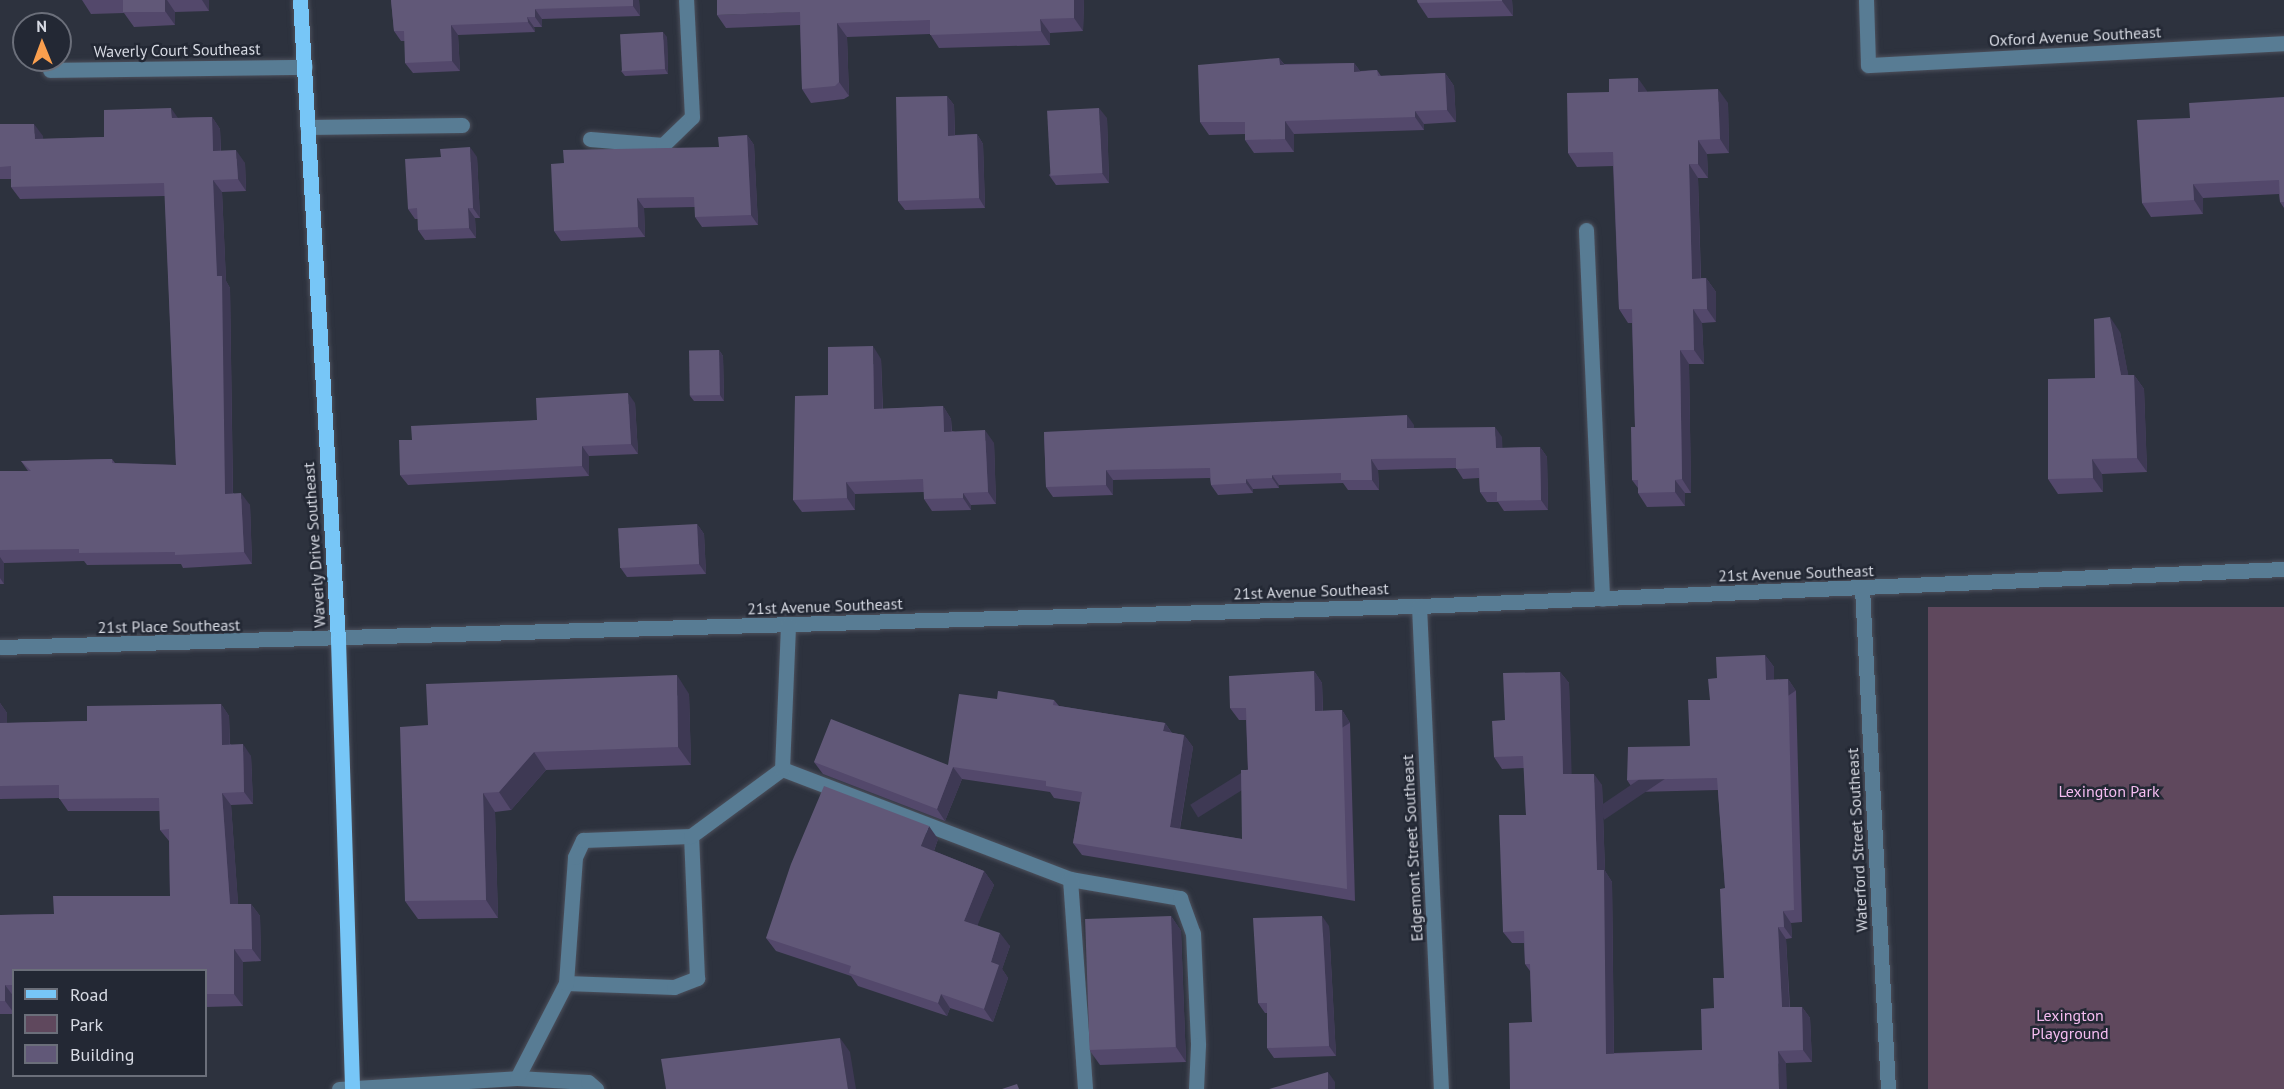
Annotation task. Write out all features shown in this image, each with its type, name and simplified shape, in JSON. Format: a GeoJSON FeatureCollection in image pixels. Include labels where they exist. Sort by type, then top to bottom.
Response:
{"type":"FeatureCollection","features":[{"type":"Feature","properties":{"kind":"main road","name":"Waverly Drive Southeast"},"geometry":{"type":"LineString","coordinates":[[300,0],[338,640],[352,1089]]}},
{"type":"Feature","properties":{"kind":"street"},"geometry":{"type":"LineString","coordinates":[[590,139],[663,145],[692,117],[686,0]]}},
{"type":"Feature","properties":{"kind":"street","name":"Oxford Avenue Southeast"},"geometry":{"type":"LineString","coordinates":[[1866,0],[1868,65],[2284,43]]}},
{"type":"Feature","properties":{"kind":"street","name":"Waverly Court Southeast"},"geometry":{"type":"LineString","coordinates":[[72,70],[305,67]]}},
{"type":"Feature","properties":{"kind":"street"},"geometry":{"type":"LineString","coordinates":[[307,127],[462,125]]}},
{"type":"Feature","properties":{"kind":"street"},"geometry":{"type":"LineString","coordinates":[[1586,230],[1602,598]]}},
{"type":"Feature","properties":{"kind":"street","name":"21st Avenue Southeast"},"geometry":{"type":"LineString","coordinates":[[338,640],[1419,606],[2284,569]]}},
{"type":"Feature","properties":{"kind":"street","name":"Waterford Street Southeast"},"geometry":{"type":"LineString","coordinates":[[1862,588],[1888,1089]]}},
{"type":"Feature","properties":{"kind":"street","name":"Edgemont Street Southeast"},"geometry":{"type":"LineString","coordinates":[[1419,606],[1441,1089]]}},
{"type":"Feature","properties":{"kind":"street"},"geometry":{"type":"LineString","coordinates":[[782,769],[788,625]]}},
{"type":"Feature","properties":{"kind":"street","name":"21st Place Southeast"},"geometry":{"type":"LineString","coordinates":[[0,647],[338,640]]}},
{"type":"Feature","properties":{"kind":"street"},"geometry":{"type":"LineString","coordinates":[[517,1078],[566,983],[574,857],[583,840],[691,836],[782,769]]}},
{"type":"Feature","properties":{"kind":"street"},"geometry":{"type":"LineString","coordinates":[[782,769],[1070,879],[1180,898],[1193,933],[1198,1045],[1196,1089]]}},
{"type":"Feature","properties":{"kind":"street"},"geometry":{"type":"LineString","coordinates":[[566,983],[674,987],[697,978],[691,836]]}},
{"type":"Feature","properties":{"kind":"street"},"geometry":{"type":"LineString","coordinates":[[1070,879],[1085,1089]]}},
{"type":"Feature","properties":{"kind":"street"},"geometry":{"type":"LineString","coordinates":[[339,1089],[517,1078],[588,1082],[596,1089]]}},
{"type":"Feature","properties":{"kind":"green space","name":"Lexington Park"},"geometry":{"type":"Polygon","coordinates":[[[1928,607],[2284,607],[2284,1089],[1928,1089],[1928,607]]]}},
{"type":"Feature","properties":{"kind":"building"},"geometry":{"type":"Polygon","coordinates":[[[123,0],[165,0],[165,12],[123,12],[123,0]]]}},
{"type":"Feature","properties":{"kind":"building"},"geometry":{"type":"Polygon","coordinates":[[[391,0],[633,0],[633,6],[535,9],[535,17],[527,17],[528,22],[451,25],[452,61],[405,63],[404,31],[394,31],[391,0]]]}},
{"type":"Feature","properties":{"kind":"building"},"geometry":{"type":"Polygon","coordinates":[[[717,0],[1074,0],[1074,18],[1040,19],[1041,31],[930,35],[930,20],[837,23],[839,82],[835,86],[802,89],[800,12],[717,15],[717,0]]]}},
{"type":"Feature","properties":{"kind":"building"},"geometry":{"type":"Polygon","coordinates":[[[1417,0],[1502,0],[1502,1],[1418,3],[1417,0]]]}},
{"type":"Feature","properties":{"kind":"building"},"geometry":{"type":"Polygon","coordinates":[[[663,32],[665,69],[622,71],[620,34],[663,32]]]}},
{"type":"Feature","properties":{"kind":"building"},"geometry":{"type":"Polygon","coordinates":[[[1279,58],[1280,65],[1354,63],[1354,72],[1377,70],[1378,76],[1445,73],[1447,110],[1415,111],[1415,117],[1285,121],[1285,139],[1245,140],[1245,122],[1200,122],[1198,65],[1279,58]]]}},
{"type":"Feature","properties":{"kind":"building"},"geometry":{"type":"Polygon","coordinates":[[[1638,78],[1638,92],[1718,89],[1720,139],[1698,140],[1698,164],[1689,164],[1692,279],[1706,278],[1707,309],[1693,309],[1694,350],[1680,350],[1682,479],[1675,480],[1675,492],[1638,493],[1638,480],[1632,480],[1631,427],[1635,427],[1632,309],[1619,309],[1613,152],[1568,153],[1567,93],[1609,92],[1609,79],[1638,78]]]}},
{"type":"Feature","properties":{"kind":"building"},"geometry":{"type":"Polygon","coordinates":[[[947,96],[948,136],[977,134],[979,198],[898,201],[896,97],[947,96]]]}},
{"type":"Feature","properties":{"kind":"building"},"geometry":{"type":"Polygon","coordinates":[[[2284,97],[2284,202],[2280,202],[2279,180],[2193,184],[2194,200],[2142,203],[2137,120],[2190,118],[2189,103],[2284,97]]]}},
{"type":"Feature","properties":{"kind":"building"},"geometry":{"type":"Polygon","coordinates":[[[171,108],[172,118],[212,117],[213,151],[236,150],[238,179],[213,180],[217,276],[222,276],[225,494],[241,493],[244,552],[175,555],[175,552],[79,553],[79,549],[0,550],[0,471],[31,471],[21,461],[112,459],[112,463],[176,465],[164,183],[11,187],[11,166],[0,167],[0,124],[34,124],[35,139],[104,137],[104,110],[171,108]]]}},
{"type":"Feature","properties":{"kind":"building"},"geometry":{"type":"Polygon","coordinates":[[[1099,108],[1102,173],[1050,176],[1047,111],[1099,108]]]}},
{"type":"Feature","properties":{"kind":"building"},"geometry":{"type":"Polygon","coordinates":[[[747,135],[751,215],[695,217],[694,197],[637,198],[638,227],[554,231],[551,164],[564,163],[563,150],[719,147],[718,137],[747,135]]]}},
{"type":"Feature","properties":{"kind":"building"},"geometry":{"type":"Polygon","coordinates":[[[470,147],[473,208],[468,208],[469,228],[418,230],[417,208],[408,209],[405,159],[441,157],[440,149],[470,147]]]}},
{"type":"Feature","properties":{"kind":"building"},"geometry":{"type":"Polygon","coordinates":[[[2110,317],[2121,375],[2134,375],[2137,458],[2092,459],[2093,478],[2048,479],[2048,379],[2095,378],[2094,319],[2110,317]]]}},
{"type":"Feature","properties":{"kind":"building"},"geometry":{"type":"Polygon","coordinates":[[[873,346],[874,409],[943,406],[944,432],[985,430],[988,492],[963,493],[963,498],[924,499],[923,479],[846,482],[847,498],[793,500],[795,396],[828,395],[828,347],[873,346]]]}},
{"type":"Feature","properties":{"kind":"building"},"geometry":{"type":"Polygon","coordinates":[[[719,350],[720,395],[690,396],[689,351],[719,350]]]}},
{"type":"Feature","properties":{"kind":"building"},"geometry":{"type":"Polygon","coordinates":[[[628,393],[631,444],[582,446],[582,466],[400,475],[399,440],[412,440],[411,426],[537,420],[536,398],[628,393]]]}},
{"type":"Feature","properties":{"kind":"building"},"geometry":{"type":"Polygon","coordinates":[[[1407,415],[1407,428],[1495,427],[1496,448],[1540,447],[1541,500],[1497,501],[1497,492],[1480,492],[1479,468],[1456,469],[1456,458],[1371,459],[1372,480],[1341,480],[1341,473],[1272,475],[1272,478],[1246,479],[1246,483],[1211,485],[1210,468],[1106,470],[1106,485],[1046,487],[1044,432],[1407,415]]]}},
{"type":"Feature","properties":{"kind":"building"},"geometry":{"type":"Polygon","coordinates":[[[697,524],[699,564],[620,568],[618,528],[697,524]]]}},
{"type":"Feature","properties":{"kind":"building"},"geometry":{"type":"Polygon","coordinates":[[[1765,655],[1766,680],[1788,679],[1794,910],[1783,911],[1784,927],[1778,927],[1782,1007],[1802,1007],[1803,1050],[1778,1051],[1779,1089],[1510,1089],[1509,1023],[1532,1022],[1530,964],[1525,964],[1524,931],[1503,932],[1499,815],[1526,815],[1523,756],[1494,757],[1492,721],[1505,720],[1503,673],[1560,672],[1563,774],[1594,774],[1597,870],[1604,870],[1606,1054],[1702,1050],[1701,1009],[1714,1008],[1713,978],[1724,978],[1720,889],[1725,888],[1717,778],[1627,780],[1628,747],[1690,746],[1688,700],[1710,700],[1708,679],[1717,678],[1716,657],[1765,655]]]}},
{"type":"Feature","properties":{"kind":"building"},"geometry":{"type":"Polygon","coordinates":[[[1314,671],[1315,711],[1342,710],[1347,889],[1073,843],[1082,792],[1046,786],[1046,781],[953,767],[937,809],[814,762],[831,719],[948,765],[959,694],[997,699],[998,691],[1054,700],[1053,705],[1165,723],[1163,731],[1184,735],[1170,827],[1242,839],[1241,770],[1248,770],[1246,708],[1230,708],[1229,676],[1314,671]]]}},
{"type":"Feature","properties":{"kind":"building"},"geometry":{"type":"Polygon","coordinates":[[[677,675],[678,747],[534,752],[499,792],[483,793],[486,900],[405,901],[400,727],[428,725],[426,684],[677,675]]]}},
{"type":"Feature","properties":{"kind":"building"},"geometry":{"type":"Polygon","coordinates":[[[221,704],[222,745],[243,744],[244,792],[222,793],[230,904],[251,904],[252,949],[234,949],[234,994],[207,994],[207,969],[12,969],[12,985],[5,985],[5,1001],[0,1001],[0,915],[54,914],[53,896],[170,896],[169,829],[160,830],[159,798],[59,799],[59,785],[0,786],[0,723],[87,721],[87,706],[221,704]]]}},
{"type":"Feature","properties":{"kind":"building"},"geometry":{"type":"Polygon","coordinates":[[[824,786],[929,826],[921,846],[984,871],[964,921],[1000,933],[991,962],[999,965],[984,1009],[941,994],[938,1003],[849,973],[851,966],[766,938],[791,864],[824,786]]]}},
{"type":"Feature","properties":{"kind":"building"},"geometry":{"type":"Polygon","coordinates":[[[1171,916],[1176,1047],[1090,1050],[1085,919],[1171,916]]]}},
{"type":"Feature","properties":{"kind":"building"},"geometry":{"type":"Polygon","coordinates":[[[1322,916],[1329,1046],[1267,1048],[1267,1003],[1258,1003],[1253,918],[1322,916]]]}},
{"type":"Feature","properties":{"kind":"building"},"geometry":{"type":"Polygon","coordinates":[[[840,1038],[848,1089],[666,1089],[661,1059],[840,1038]]]}},
{"type":"Feature","properties":{"kind":"building"},"geometry":{"type":"Polygon","coordinates":[[[1328,1072],[1328,1089],[1269,1089],[1328,1072]]]}},
{"type":"Feature","properties":{"kind":"building"},"geometry":{"type":"Polygon","coordinates":[[[1017,1084],[1019,1089],[1002,1089],[1017,1084]]]}},
{"type":"Feature","properties":{"kind":"park label","name":"Lexington Playground"},"geometry":{"type":"Point","coordinates":[2070,1024]}}]}
